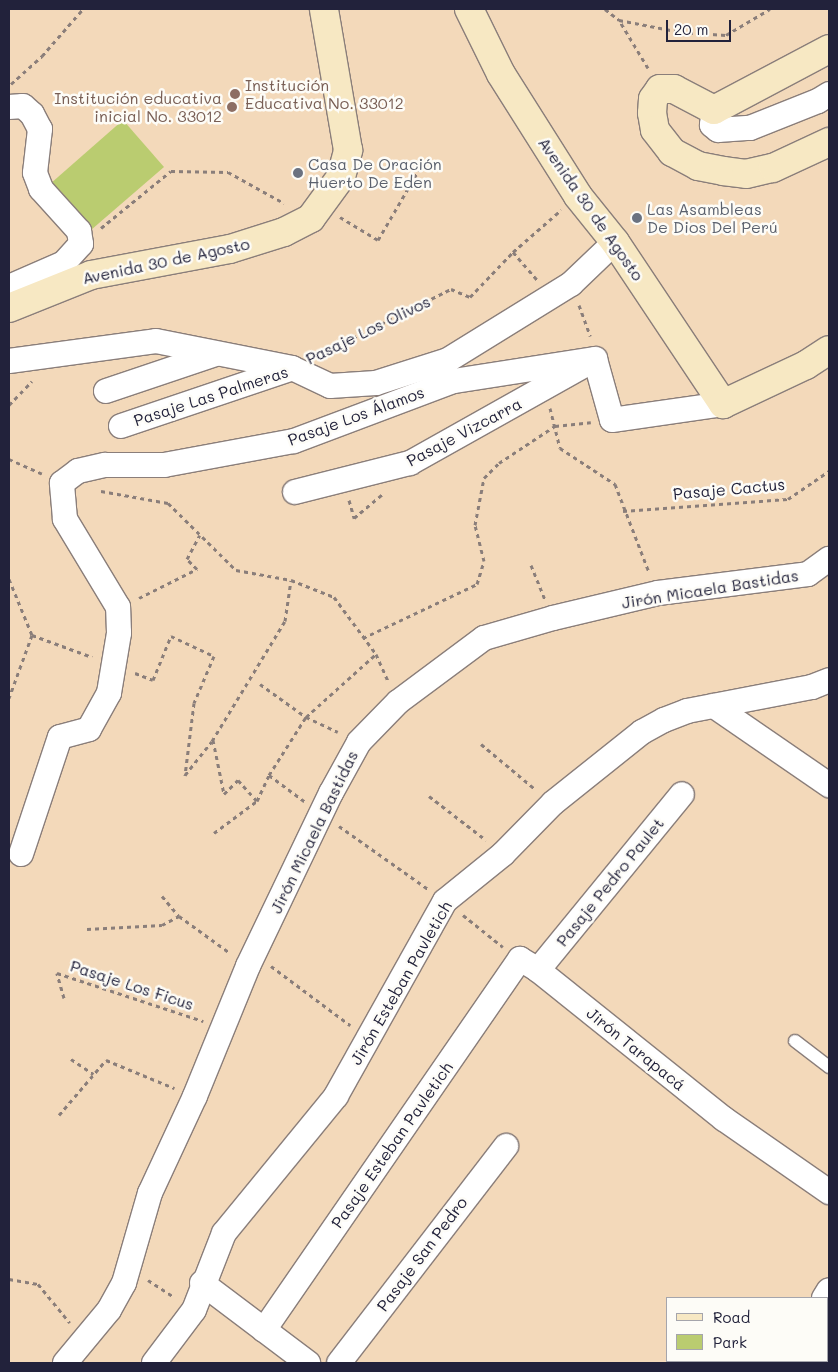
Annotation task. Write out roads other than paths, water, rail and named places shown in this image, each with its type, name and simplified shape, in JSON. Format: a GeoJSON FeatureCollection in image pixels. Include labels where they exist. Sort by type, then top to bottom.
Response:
{"type":"FeatureCollection","features":[{"type":"Feature","properties":{"kind":"street","name":"Avenida 30 de Agosto"},"geometry":{"type":"LineString","coordinates":[[9,308],[90,275],[230,249],[284,232],[311,218],[322,207],[341,177],[348,150],[324,9]]}},
{"type":"Feature","properties":{"kind":"street","name":"Avenida 30 de Agosto"},"geometry":{"type":"LineString","coordinates":[[469,9],[501,74],[578,196],[615,242],[723,404]]}},
{"type":"Feature","properties":{"kind":"street"},"geometry":{"type":"LineString","coordinates":[[714,110],[829,49]]}},
{"type":"Feature","properties":{"kind":"street"},"geometry":{"type":"LineString","coordinates":[[714,110],[683,92],[660,89],[653,100],[655,130],[672,152],[698,166],[746,174],[773,168],[829,142]]}},
{"type":"Feature","properties":{"kind":"street"},"geometry":{"type":"LineString","coordinates":[[714,110],[712,125],[718,130],[750,128],[818,101],[829,94]]}},
{"type":"Feature","properties":{"kind":"street"},"geometry":{"type":"LineString","coordinates":[[9,107],[22,106],[32,114],[40,129],[35,173],[41,189],[79,231],[81,244],[64,264],[9,288]]}},
{"type":"Feature","properties":{"kind":"street","name":"Pasaje Las Palmeras"},"geometry":{"type":"LineString","coordinates":[[121,426],[292,368],[330,386],[376,383],[448,360],[571,284],[615,242]]}},
{"type":"Feature","properties":{"kind":"street","name":"Pasaje Los Olivos"},"geometry":{"type":"LineString","coordinates":[[9,361],[156,341],[292,368]]}},
{"type":"Feature","properties":{"kind":"street"},"geometry":{"type":"LineString","coordinates":[[595,359],[612,420],[723,404],[806,365],[829,350]]}},
{"type":"Feature","properties":{"kind":"street"},"geometry":{"type":"LineString","coordinates":[[106,391],[216,354]]}},
{"type":"Feature","properties":{"kind":"street","name":"Pasaje Los Álamos"},"geometry":{"type":"LineString","coordinates":[[21,854],[60,737],[67,733],[80,734],[95,722],[108,693],[119,633],[118,607],[65,519],[62,483],[78,471],[104,465],[164,465],[294,441],[454,381],[595,359]]}},
{"type":"Feature","properties":{"kind":"street","name":"Pasaje Vizcarra"},"geometry":{"type":"LineString","coordinates":[[295,492],[410,463],[595,359]]}},
{"type":"Feature","properties":{"kind":"street","name":"Jirón Micaela Bastidas"},"geometry":{"type":"LineString","coordinates":[[65,1363],[109,1310],[124,1283],[150,1193],[195,1096],[252,960],[359,742],[398,702],[484,638],[552,618],[658,593],[789,578],[808,574],[829,559]]}},
{"type":"Feature","properties":{"kind":"street","name":"Jirón Esteban Pavletich"},"geometry":{"type":"LineString","coordinates":[[154,1363],[194,1310],[202,1282],[224,1233],[336,1096],[445,902],[503,854],[553,804],[650,728],[687,711],[812,687],[829,680]]}},
{"type":"Feature","properties":{"kind":"street"},"geometry":{"type":"LineString","coordinates":[[714,706],[829,785]]}},
{"type":"Feature","properties":{"kind":"street","name":"Pasaje Pedro Paulet"},"geometry":{"type":"LineString","coordinates":[[529,965],[682,794]]}},
{"type":"Feature","properties":{"kind":"street","name":"Jirón Tarapacá"},"geometry":{"type":"LineString","coordinates":[[529,965],[724,1119],[829,1192]]}},
{"type":"Feature","properties":{"kind":"street","name":"Pasaje Esteban Pavletich"},"geometry":{"type":"LineString","coordinates":[[264,1330],[529,965]]}},
{"type":"Feature","properties":{"kind":"street","name":"Pasaje San Pedro"},"geometry":{"type":"LineString","coordinates":[[339,1363],[506,1146]]}},
{"type":"Feature","properties":{"kind":"street"},"geometry":{"type":"LineString","coordinates":[[202,1282],[308,1363]]}},
{"type":"Feature","properties":{"kind":"lane"},"geometry":{"type":"LineString","coordinates":[[795,1041],[829,1067]]}},
{"type":"Feature","properties":{"kind":"place","name":"Institución Educativa No. 33012"},"geometry":{"type":"Point","coordinates":[235,94]}},
{"type":"Feature","properties":{"kind":"place","name":"Institución educativa inicial No. 33012"},"geometry":{"type":"Point","coordinates":[232,107]}},
{"type":"Feature","properties":{"kind":"place","name":"Casa De Oración Huerto De Eden"},"geometry":{"type":"Point","coordinates":[298,173]}},
{"type":"Feature","properties":{"kind":"place","name":"Las Asambleas De Dios Del Perú"},"geometry":{"type":"Point","coordinates":[637,218]}}]}
